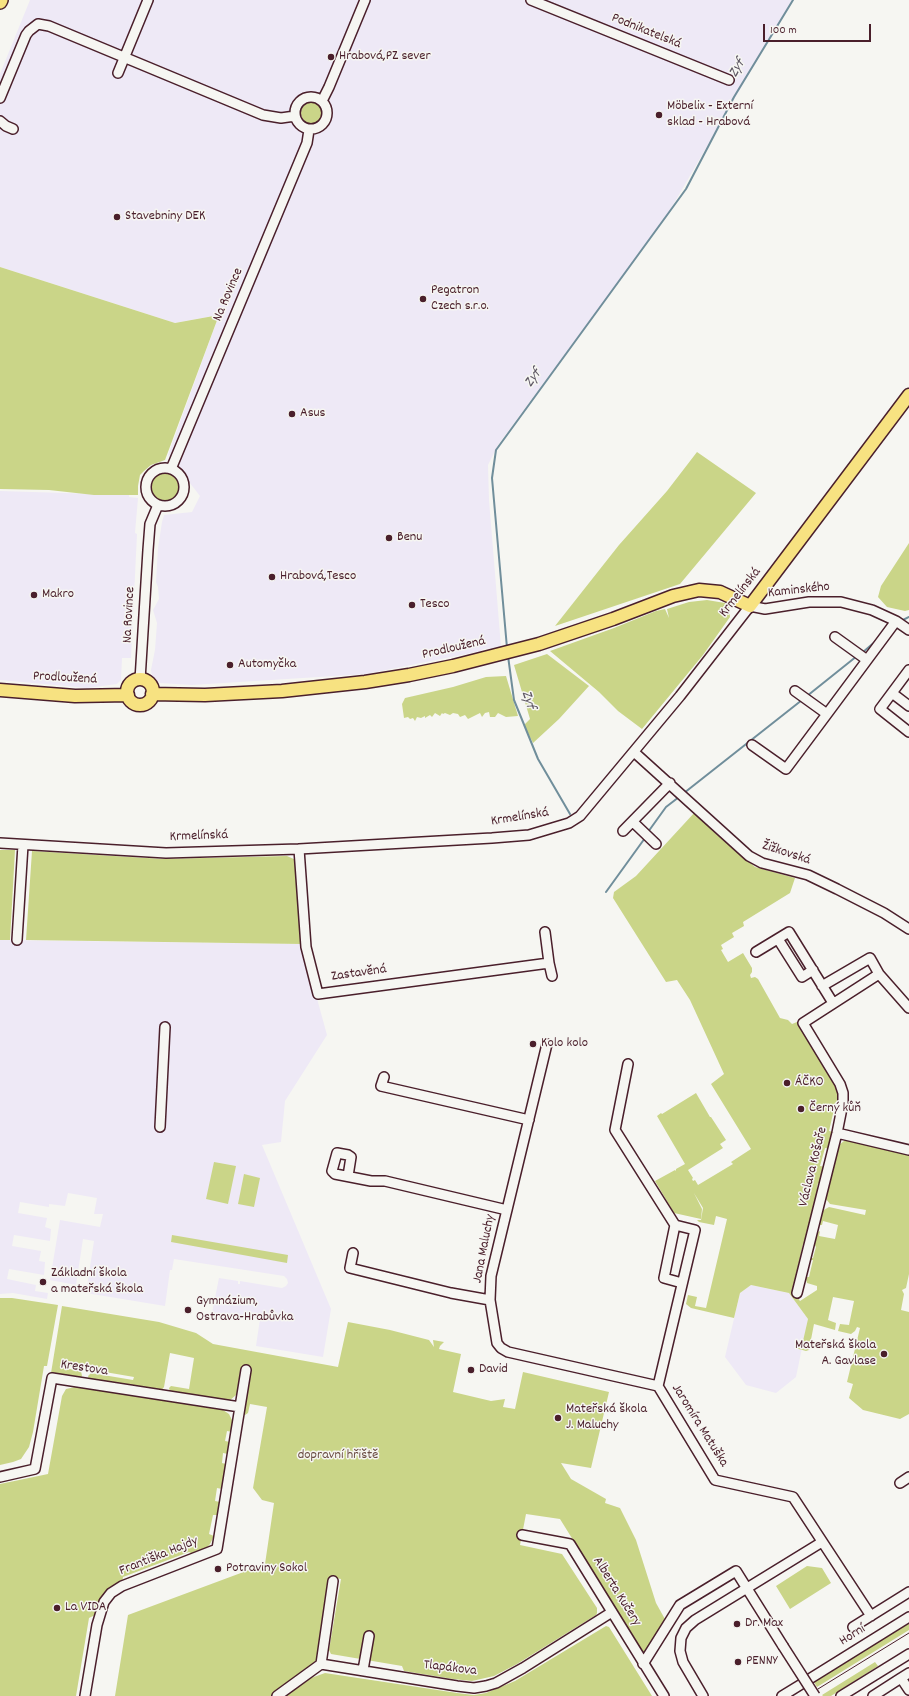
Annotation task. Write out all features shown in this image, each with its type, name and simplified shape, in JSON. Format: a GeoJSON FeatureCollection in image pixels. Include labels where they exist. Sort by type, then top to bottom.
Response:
{"type":"FeatureCollection","features":[{"type":"Feature","properties":{"kind":"main road","name":"Krmelínská"},"geometry":{"type":"LineString","coordinates":[[750,606],[909,395]]}},
{"type":"Feature","properties":{"kind":"main road","name":"Prodloužená"},"geometry":{"type":"LineString","coordinates":[[152,694],[231,694],[320,687],[409,675],[513,651],[564,636],[685,593],[706,590],[720,592],[750,606]]}},
{"type":"Feature","properties":{"kind":"main road"},"geometry":{"type":"LineString","coordinates":[[144,680],[150,685],[152,694],[147,702],[140,705],[133,703],[128,695],[128,690],[131,684],[144,680]]}},
{"type":"Feature","properties":{"kind":"main road","name":"Prodloužená"},"geometry":{"type":"LineString","coordinates":[[0,690],[75,696],[128,695]]}},
{"type":"Feature","properties":{"kind":"street"},"geometry":{"type":"LineString","coordinates":[[118,73],[148,0]]}},
{"type":"Feature","properties":{"kind":"street"},"geometry":{"type":"LineString","coordinates":[[322,101],[365,0]]}},
{"type":"Feature","properties":{"kind":"street","name":"Podnikatelská"},"geometry":{"type":"LineString","coordinates":[[531,0],[729,80]]}},
{"type":"Feature","properties":{"kind":"street"},"geometry":{"type":"LineString","coordinates":[[0,98],[26,35],[38,24],[49,26],[263,115],[280,118],[295,116]]}},
{"type":"Feature","properties":{"kind":"street"},"geometry":{"type":"LineString","coordinates":[[312,97],[322,101],[328,110],[326,120],[319,128],[309,130],[300,125],[295,116],[296,107],[302,100],[312,97]]}},
{"type":"Feature","properties":{"kind":"street"},"geometry":{"type":"LineString","coordinates":[[0,120],[6,126],[13,129]]}},
{"type":"Feature","properties":{"kind":"street","name":"Na Rovince"},"geometry":{"type":"LineString","coordinates":[[171,469],[305,147],[309,130]]}},
{"type":"Feature","properties":{"kind":"street"},"geometry":{"type":"LineString","coordinates":[[159,469],[171,469],[176,472],[182,480],[184,490],[183,494],[171,505],[158,505],[148,496],[146,483],[149,477],[159,469]]}},
{"type":"Feature","properties":{"kind":"street","name":"Na Rovince"},"geometry":{"type":"LineString","coordinates":[[140,680],[150,524],[158,505]]}},
{"type":"Feature","properties":{"kind":"street","name":"Kaminského"},"geometry":{"type":"LineString","coordinates":[[750,606],[765,609],[809,602],[842,602],[862,606],[896,621],[909,630]]}},
{"type":"Feature","properties":{"kind":"street","name":"Krmelínská"},"geometry":{"type":"LineString","coordinates":[[0,843],[166,853],[299,849],[492,838],[529,835],[554,828],[569,823],[580,816],[634,752],[750,606]]}},
{"type":"Feature","properties":{"kind":"street"},"geometry":{"type":"LineString","coordinates":[[752,745],[786,769],[896,621]]}},
{"type":"Feature","properties":{"kind":"street"},"geometry":{"type":"LineString","coordinates":[[835,637],[867,660]]}},
{"type":"Feature","properties":{"kind":"street"},"geometry":{"type":"LineString","coordinates":[[909,670],[880,709],[909,732]]}},
{"type":"Feature","properties":{"kind":"street"},"geometry":{"type":"LineString","coordinates":[[795,691],[827,714]]}},
{"type":"Feature","properties":{"kind":"street"},"geometry":{"type":"LineString","coordinates":[[892,693],[909,706]]}},
{"type":"Feature","properties":{"kind":"street","name":"Žižkovská"},"geometry":{"type":"LineString","coordinates":[[634,752],[749,856],[762,863],[808,875],[884,913],[909,929]]}},
{"type":"Feature","properties":{"kind":"street"},"geometry":{"type":"LineString","coordinates":[[623,831],[670,783]]}},
{"type":"Feature","properties":{"kind":"street"},"geometry":{"type":"LineString","coordinates":[[633,822],[656,844]]}},
{"type":"Feature","properties":{"kind":"street"},"geometry":{"type":"LineString","coordinates":[[17,940],[23,845]]}},
{"type":"Feature","properties":{"kind":"street","name":"Zastavěná"},"geometry":{"type":"LineString","coordinates":[[299,849],[306,947],[318,994],[550,963]]}},
{"type":"Feature","properties":{"kind":"street"},"geometry":{"type":"LineString","coordinates":[[545,932],[552,976]]}},
{"type":"Feature","properties":{"kind":"street"},"geometry":{"type":"LineString","coordinates":[[756,952],[789,932],[833,1003]]}},
{"type":"Feature","properties":{"kind":"street"},"geometry":{"type":"LineString","coordinates":[[778,939],[802,977],[813,970]]}},
{"type":"Feature","properties":{"kind":"street"},"geometry":{"type":"LineString","coordinates":[[822,986],[870,958],[879,974],[909,1008]]}},
{"type":"Feature","properties":{"kind":"street","name":"Václava Košaře"},"geometry":{"type":"LineString","coordinates":[[797,1293],[837,1133],[844,1093],[840,1084],[802,1023],[879,974]]}},
{"type":"Feature","properties":{"kind":"street"},"geometry":{"type":"LineString","coordinates":[[160,1127],[165,1027]]}},
{"type":"Feature","properties":{"kind":"street","name":"Jana Maluchy"},"geometry":{"type":"LineString","coordinates":[[547,1044],[491,1276],[490,1300],[497,1343],[501,1348],[508,1352],[658,1386]]}},
{"type":"Feature","properties":{"kind":"street"},"geometry":{"type":"LineString","coordinates":[[628,1064],[615,1130],[675,1225],[664,1278],[682,1283]]}},
{"type":"Feature","properties":{"kind":"street"},"geometry":{"type":"LineString","coordinates":[[384,1077],[382,1086],[529,1120]]}},
{"type":"Feature","properties":{"kind":"street"},"geometry":{"type":"LineString","coordinates":[[837,1133],[909,1150]]}},
{"type":"Feature","properties":{"kind":"street"},"geometry":{"type":"LineString","coordinates":[[348,1176],[371,1181],[385,1181],[507,1210]]}},
{"type":"Feature","properties":{"kind":"street","name":"Jaromíra Matuška"},"geometry":{"type":"LineString","coordinates":[[675,1225],[695,1230],[658,1386],[715,1480],[793,1496],[871,1616]]}},
{"type":"Feature","properties":{"kind":"street"},"geometry":{"type":"LineString","coordinates":[[354,1253],[350,1268],[451,1293],[490,1300]]}},
{"type":"Feature","properties":{"kind":"street","name":"Františka Hajdy"},"geometry":{"type":"LineString","coordinates":[[85,1696],[97,1625],[104,1602],[111,1593],[122,1586],[217,1549],[246,1370]]}},
{"type":"Feature","properties":{"kind":"street","name":"Krestova"},"geometry":{"type":"LineString","coordinates":[[0,1477],[35,1469],[52,1378],[240,1407]]}},
{"type":"Feature","properties":{"kind":"street"},"geometry":{"type":"LineString","coordinates":[[900,1483],[909,1477]]}},
{"type":"Feature","properties":{"kind":"street","name":"Alberta Kučery"},"geometry":{"type":"LineString","coordinates":[[522,1535],[570,1544],[664,1696]]}},
{"type":"Feature","properties":{"kind":"street"},"geometry":{"type":"LineString","coordinates":[[703,1696],[683,1662],[680,1651],[681,1638],[686,1628],[695,1620],[822,1542]]}},
{"type":"Feature","properties":{"kind":"street"},"geometry":{"type":"LineString","coordinates":[[643,1664],[680,1605],[736,1571],[815,1696]]}},
{"type":"Feature","properties":{"kind":"street"},"geometry":{"type":"LineString","coordinates":[[277,1696],[322,1664],[333,1581]]}},
{"type":"Feature","properties":{"kind":"street"},"geometry":{"type":"LineString","coordinates":[[853,1627],[909,1592]]}},
{"type":"Feature","properties":{"kind":"street","name":"Tlapákova"},"geometry":{"type":"LineString","coordinates":[[322,1664],[474,1688],[496,1683],[523,1668],[612,1612]]}},
{"type":"Feature","properties":{"kind":"street","name":"Horní"},"geometry":{"type":"LineString","coordinates":[[811,1678],[909,1618]]}},
{"type":"Feature","properties":{"kind":"street"},"geometry":{"type":"LineString","coordinates":[[363,1670],[369,1636]]}},
{"type":"Feature","properties":{"kind":"street"},"geometry":{"type":"LineString","coordinates":[[841,1696],[909,1654]]}},
{"type":"Feature","properties":{"kind":"street"},"geometry":{"type":"LineString","coordinates":[[873,1696],[905,1675],[909,1690]]}},
{"type":"Feature","properties":{"kind":"street"},"geometry":{"type":"LineString","coordinates":[[782,1696],[800,1685]]}},
{"type":"Feature","properties":{"kind":"shaded area"},"geometry":{"type":"Polygon","coordinates":[[[30,0],[792,0],[666,217],[498,445],[488,465],[489,500],[501,647],[483,649],[481,651],[366,674],[192,685],[160,683],[152,676],[151,670],[155,650],[157,623],[153,610],[159,599],[156,582],[158,548],[162,522],[164,515],[192,512],[200,496],[168,455],[219,315],[175,323],[0,267],[0,74],[30,0]]]}},
{"type":"Feature","properties":{"kind":"shaded area"},"geometry":{"type":"Polygon","coordinates":[[[0,491],[129,495],[129,497],[138,498],[135,533],[137,534],[131,658],[122,658],[121,680],[117,684],[87,688],[0,680],[0,491]]]}},
{"type":"Feature","properties":{"kind":"shaded area"},"geometry":{"type":"Polygon","coordinates":[[[0,940],[302,944],[327,1035],[285,1101],[281,1142],[262,1145],[331,1309],[323,1357],[256,1346],[260,1319],[212,1313],[219,1278],[238,1281],[238,1284],[240,1284],[240,1281],[282,1288],[288,1283],[284,1276],[174,1259],[172,1270],[170,1270],[165,1306],[86,1293],[94,1241],[83,1239],[76,1285],[50,1280],[60,1220],[100,1227],[103,1214],[94,1214],[97,1198],[68,1193],[65,1206],[49,1204],[49,1207],[20,1202],[18,1213],[47,1218],[45,1227],[51,1229],[50,1241],[14,1235],[12,1246],[41,1251],[39,1261],[45,1262],[44,1275],[9,1269],[7,1279],[36,1285],[35,1291],[48,1293],[47,1299],[13,1293],[0,1294],[0,940]]]}},
{"type":"Feature","properties":{"kind":"shaded area"},"geometry":{"type":"Polygon","coordinates":[[[751,1285],[789,1293],[808,1319],[796,1377],[776,1393],[746,1385],[725,1357],[740,1293],[751,1285]]]}},
{"type":"Feature","properties":{"kind":"green space"},"geometry":{"type":"Polygon","coordinates":[[[312,102],[320,105],[323,113],[320,121],[312,124],[304,121],[301,113],[304,105],[312,102]]]}},
{"type":"Feature","properties":{"kind":"green space"},"geometry":{"type":"Polygon","coordinates":[[[0,267],[175,323],[219,315],[165,460],[151,465],[140,475],[138,495],[94,495],[49,490],[0,489],[0,267]]]}},
{"type":"Feature","properties":{"kind":"green space"},"geometry":{"type":"Polygon","coordinates":[[[697,452],[756,493],[680,584],[555,626],[619,545],[667,491],[697,452]]]}},
{"type":"Feature","properties":{"kind":"green space"},"geometry":{"type":"Polygon","coordinates":[[[164,472],[174,477],[179,487],[174,497],[164,502],[154,497],[149,487],[154,477],[164,472]]]}},
{"type":"Feature","properties":{"kind":"green space"},"geometry":{"type":"Polygon","coordinates":[[[909,543],[909,610],[905,611],[887,607],[878,597],[881,586],[909,543]]]}},
{"type":"Feature","properties":{"kind":"green space"},"geometry":{"type":"Polygon","coordinates":[[[707,600],[725,603],[729,607],[730,617],[703,655],[642,729],[618,711],[599,692],[550,651],[656,611],[665,609],[669,618],[667,609],[689,602],[707,600]]]}},
{"type":"Feature","properties":{"kind":"green space"},"geometry":{"type":"Polygon","coordinates":[[[547,654],[589,686],[559,719],[533,743],[524,725],[530,719],[514,665],[547,654]]]}},
{"type":"Feature","properties":{"kind":"green space"},"geometry":{"type":"Polygon","coordinates":[[[506,676],[518,716],[506,717],[498,713],[495,717],[490,717],[489,712],[485,713],[482,717],[480,713],[468,719],[465,715],[460,717],[458,714],[453,713],[450,715],[442,713],[440,716],[435,713],[432,717],[430,715],[425,718],[425,716],[421,718],[417,717],[415,721],[413,718],[404,718],[402,704],[405,698],[453,687],[486,677],[506,676]]]}},
{"type":"Feature","properties":{"kind":"green space"},"geometry":{"type":"Polygon","coordinates":[[[695,812],[716,834],[755,867],[795,878],[790,893],[743,922],[744,926],[732,933],[734,937],[721,945],[723,949],[721,950],[728,962],[743,953],[752,968],[750,975],[751,978],[755,977],[758,979],[780,1018],[788,1020],[792,1024],[797,1022],[838,1089],[840,1106],[835,1105],[829,1131],[834,1132],[830,1149],[825,1148],[820,1166],[826,1167],[820,1183],[818,1183],[817,1188],[820,1189],[816,1196],[807,1244],[803,1244],[794,1284],[798,1286],[797,1297],[800,1301],[817,1290],[817,1286],[807,1283],[806,1277],[809,1277],[813,1260],[810,1260],[813,1258],[816,1247],[814,1244],[817,1233],[820,1231],[819,1236],[835,1239],[838,1225],[823,1221],[822,1225],[820,1225],[819,1222],[822,1211],[829,1207],[865,1215],[866,1210],[830,1204],[826,1199],[839,1145],[844,1141],[851,1140],[909,1154],[909,1274],[906,1288],[902,1290],[904,1294],[901,1310],[909,1312],[909,1414],[900,1419],[863,1410],[849,1398],[853,1384],[847,1382],[860,1328],[857,1327],[851,1334],[838,1331],[840,1324],[849,1325],[854,1301],[833,1297],[828,1320],[836,1323],[835,1330],[814,1324],[809,1350],[806,1351],[795,1348],[803,1341],[808,1319],[789,1293],[751,1285],[740,1293],[734,1318],[691,1308],[686,1304],[688,1295],[697,1297],[695,1306],[706,1308],[727,1219],[716,1216],[714,1225],[699,1222],[697,1220],[701,1220],[703,1208],[694,1193],[702,1209],[701,1219],[674,1213],[655,1181],[675,1170],[676,1171],[676,1169],[685,1164],[657,1116],[696,1093],[726,1140],[720,1144],[723,1148],[688,1170],[693,1178],[693,1181],[695,1180],[698,1185],[733,1164],[731,1162],[751,1149],[711,1084],[724,1074],[690,1000],[677,980],[666,982],[613,898],[614,892],[636,876],[695,812]]]}},
{"type":"Feature","properties":{"kind":"green space"},"geometry":{"type":"Polygon","coordinates":[[[0,850],[15,850],[10,940],[0,940],[0,850]]]}},
{"type":"Feature","properties":{"kind":"green space"},"geometry":{"type":"Polygon","coordinates":[[[32,851],[163,859],[287,856],[296,860],[302,944],[26,940],[32,851]]]}},
{"type":"Feature","properties":{"kind":"green space"},"geometry":{"type":"Polygon","coordinates":[[[214,1162],[236,1166],[228,1204],[206,1199],[214,1162]]]}},
{"type":"Feature","properties":{"kind":"green space"},"geometry":{"type":"Polygon","coordinates":[[[244,1174],[260,1178],[254,1207],[238,1204],[244,1174]]]}},
{"type":"Feature","properties":{"kind":"green space"},"geometry":{"type":"Polygon","coordinates":[[[172,1235],[288,1255],[287,1263],[171,1242],[172,1235]]]}},
{"type":"Feature","properties":{"kind":"green space"},"geometry":{"type":"Polygon","coordinates":[[[0,1298],[12,1298],[58,1305],[47,1366],[44,1366],[33,1432],[29,1447],[21,1459],[0,1465],[0,1298]]]}},
{"type":"Feature","properties":{"kind":"green space","name":"dopravní hřiště"},"geometry":{"type":"Polygon","coordinates":[[[62,1306],[159,1322],[196,1333],[213,1344],[338,1367],[348,1322],[390,1330],[429,1340],[434,1347],[433,1340],[444,1342],[439,1349],[461,1354],[453,1392],[491,1401],[505,1399],[503,1407],[515,1409],[523,1372],[609,1392],[591,1468],[561,1463],[571,1479],[606,1499],[605,1503],[620,1508],[636,1540],[656,1603],[666,1621],[644,1654],[560,1519],[526,1514],[520,1545],[562,1554],[597,1608],[597,1613],[517,1664],[494,1676],[472,1681],[453,1679],[404,1671],[402,1666],[331,1654],[329,1650],[341,1579],[331,1577],[316,1660],[312,1666],[271,1696],[115,1696],[128,1615],[265,1564],[274,1503],[262,1500],[253,1488],[267,1407],[250,1404],[248,1413],[245,1415],[244,1414],[242,1368],[236,1395],[229,1401],[170,1392],[169,1388],[171,1386],[189,1389],[194,1358],[170,1353],[164,1387],[161,1391],[89,1380],[88,1376],[91,1373],[133,1380],[134,1377],[64,1365],[64,1368],[81,1371],[82,1376],[80,1378],[51,1373],[62,1306]]]}},
{"type":"Feature","properties":{"kind":"green space"},"geometry":{"type":"Polygon","coordinates":[[[77,1384],[220,1408],[229,1414],[233,1427],[232,1432],[227,1431],[225,1441],[230,1442],[228,1454],[223,1453],[222,1463],[226,1464],[222,1489],[217,1488],[215,1501],[220,1502],[218,1515],[213,1515],[209,1534],[214,1536],[204,1551],[196,1556],[189,1552],[123,1577],[122,1583],[101,1601],[95,1615],[89,1618],[76,1696],[0,1696],[0,1484],[48,1474],[62,1396],[66,1389],[75,1387],[77,1384]]]}},
{"type":"Feature","properties":{"kind":"green space"},"geometry":{"type":"Polygon","coordinates":[[[807,1566],[822,1568],[831,1583],[790,1609],[776,1586],[807,1566]]]}},
{"type":"Feature","properties":{"kind":"green space"},"geometry":{"type":"Polygon","coordinates":[[[909,1623],[909,1630],[817,1687],[814,1682],[909,1623]]]}},
{"type":"Feature","properties":{"kind":"green space"},"geometry":{"type":"Polygon","coordinates":[[[606,1626],[609,1627],[652,1696],[286,1696],[311,1678],[325,1673],[457,1693],[474,1695],[486,1693],[515,1681],[606,1626]]]}},
{"type":"Feature","properties":{"kind":"green space"},"geometry":{"type":"Polygon","coordinates":[[[875,1662],[878,1666],[831,1696],[822,1695],[875,1662]]]}},
{"type":"Feature","properties":{"kind":"waterway","name":"Zyf"},"geometry":{"type":"LineString","coordinates":[[507,648],[492,478],[496,450],[686,189],[734,97],[793,0]]}},
{"type":"Feature","properties":{"kind":"waterway"},"geometry":{"type":"LineString","coordinates":[[901,621],[909,617]]}},
{"type":"Feature","properties":{"kind":"waterway"},"geometry":{"type":"LineString","coordinates":[[862,653],[877,640]]}},
{"type":"Feature","properties":{"kind":"waterway","name":"Zyf"},"geometry":{"type":"LineString","coordinates":[[508,656],[514,700],[538,759],[570,814]]}},
{"type":"Feature","properties":{"kind":"waterway"},"geometry":{"type":"LineString","coordinates":[[807,696],[857,656]]}},
{"type":"Feature","properties":{"kind":"waterway"},"geometry":{"type":"LineString","coordinates":[[684,793],[802,700]]}},
{"type":"Feature","properties":{"kind":"waterway"},"geometry":{"type":"LineString","coordinates":[[648,832],[666,807],[679,797]]}},
{"type":"Feature","properties":{"kind":"waterway"},"geometry":{"type":"LineString","coordinates":[[606,892],[645,838]]}},
{"type":"Feature","properties":{"kind":"tram line"},"geometry":{"type":"LineString","coordinates":[[818,1689],[909,1633]]}},
{"type":"Feature","properties":{"kind":"place","name":"Hrabová,PZ sever"},"geometry":{"type":"Point","coordinates":[331,57]}},
{"type":"Feature","properties":{"kind":"place","name":"Möbelix - Externí sklad - Hrabová"},"geometry":{"type":"Point","coordinates":[659,115]}},
{"type":"Feature","properties":{"kind":"place","name":"Stavebniny DEK"},"geometry":{"type":"Point","coordinates":[117,217]}},
{"type":"Feature","properties":{"kind":"place","name":"Pegatron Czech s.r.o."},"geometry":{"type":"Point","coordinates":[423,299]}},
{"type":"Feature","properties":{"kind":"place","name":"Asus"},"geometry":{"type":"Point","coordinates":[292,414]}},
{"type":"Feature","properties":{"kind":"place","name":"Benu"},"geometry":{"type":"Point","coordinates":[389,538]}},
{"type":"Feature","properties":{"kind":"place","name":"Hrabová,Tesco"},"geometry":{"type":"Point","coordinates":[272,577]}},
{"type":"Feature","properties":{"kind":"place","name":"Makro"},"geometry":{"type":"Point","coordinates":[34,595]}},
{"type":"Feature","properties":{"kind":"place","name":"Tesco"},"geometry":{"type":"Point","coordinates":[412,605]}},
{"type":"Feature","properties":{"kind":"place","name":"Automyčka"},"geometry":{"type":"Point","coordinates":[230,665]}},
{"type":"Feature","properties":{"kind":"place","name":"Kolo kolo"},"geometry":{"type":"Point","coordinates":[533,1044]}},
{"type":"Feature","properties":{"kind":"place","name":"ÁČKO"},"geometry":{"type":"Point","coordinates":[787,1083]}},
{"type":"Feature","properties":{"kind":"place","name":"Černý kůň"},"geometry":{"type":"Point","coordinates":[801,1109]}},
{"type":"Feature","properties":{"kind":"place","name":"Základní škola a mateřská škola"},"geometry":{"type":"Point","coordinates":[43,1282]}},
{"type":"Feature","properties":{"kind":"place","name":"Gymnázium, Ostrava-Hrabůvka"},"geometry":{"type":"Point","coordinates":[188,1310]}},
{"type":"Feature","properties":{"kind":"place","name":"Mateřská škola A. Gavlase"},"geometry":{"type":"Point","coordinates":[884,1354]}},
{"type":"Feature","properties":{"kind":"place","name":"David"},"geometry":{"type":"Point","coordinates":[471,1370]}},
{"type":"Feature","properties":{"kind":"place","name":"Mateřská škola J. Maluchy"},"geometry":{"type":"Point","coordinates":[558,1418]}},
{"type":"Feature","properties":{"kind":"place","name":"Potraviny Sokol"},"geometry":{"type":"Point","coordinates":[218,1569]}},
{"type":"Feature","properties":{"kind":"place","name":"La VIDA"},"geometry":{"type":"Point","coordinates":[57,1608]}},
{"type":"Feature","properties":{"kind":"place","name":"Dr. Max"},"geometry":{"type":"Point","coordinates":[737,1624]}},
{"type":"Feature","properties":{"kind":"place","name":"PENNY"},"geometry":{"type":"Point","coordinates":[738,1662]}}]}
